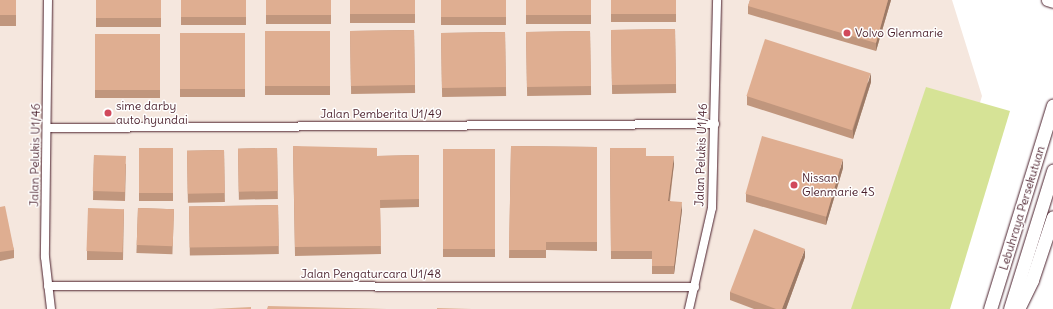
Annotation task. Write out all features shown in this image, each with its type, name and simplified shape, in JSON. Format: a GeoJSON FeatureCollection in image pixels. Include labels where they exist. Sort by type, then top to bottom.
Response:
{"type":"FeatureCollection","features":[{"type":"Feature","properties":{"kind":"highway","name":"Lebuhraya Persekutuan"},"geometry":{"type":"LineString","coordinates":[[990,309],[1053,106]]}},
{"type":"Feature","properties":{"kind":"highway","name":"Lebuhraya Persekutuan"},"geometry":{"type":"LineString","coordinates":[[1010,309],[1053,171]]}},
{"type":"Feature","properties":{"kind":"highway"},"geometry":{"type":"LineString","coordinates":[[1018,309],[1032,280],[1053,217]]}},
{"type":"Feature","properties":{"kind":"main road"},"geometry":{"type":"LineString","coordinates":[[1048,0],[1053,2]]}},
{"type":"Feature","properties":{"kind":"street","name":"Jalan Pelukis U1/46"},"geometry":{"type":"LineString","coordinates":[[48,0],[45,257],[51,309]]}},
{"type":"Feature","properties":{"kind":"street","name":"Jalan Pelukis U1/46"},"geometry":{"type":"LineString","coordinates":[[689,309],[712,208],[717,0]]}},
{"type":"Feature","properties":{"kind":"street","name":"Jalan Pemberita U1/49"},"geometry":{"type":"LineString","coordinates":[[47,128],[715,124]]}},
{"type":"Feature","properties":{"kind":"street","name":"Jalan Pengaturcara U1/48"},"geometry":{"type":"LineString","coordinates":[[48,286],[695,287]]}},
{"type":"Feature","properties":{"kind":"shaded area"},"geometry":{"type":"Polygon","coordinates":[[[0,0],[952,0],[982,96],[918,309],[0,309],[0,0]]]}},
{"type":"Feature","properties":{"kind":"green space"},"geometry":{"type":"Polygon","coordinates":[[[926,87],[1010,111],[950,309],[851,309],[926,87]]]}},
{"type":"Feature","properties":{"kind":"building"},"geometry":{"type":"Polygon","coordinates":[[[0,0],[16,0],[16,15],[0,15],[0,0]]]}},
{"type":"Feature","properties":{"kind":"building"},"geometry":{"type":"Polygon","coordinates":[[[96,0],[161,0],[161,18],[96,18],[96,0]]]}},
{"type":"Feature","properties":{"kind":"building"},"geometry":{"type":"Polygon","coordinates":[[[181,0],[246,0],[246,17],[181,17],[181,0]]]}},
{"type":"Feature","properties":{"kind":"building"},"geometry":{"type":"Polygon","coordinates":[[[266,0],[331,0],[331,15],[266,15],[266,0]]]}},
{"type":"Feature","properties":{"kind":"building"},"geometry":{"type":"Polygon","coordinates":[[[350,0],[415,0],[415,14],[350,14],[350,0]]]}},
{"type":"Feature","properties":{"kind":"building"},"geometry":{"type":"Polygon","coordinates":[[[441,0],[506,0],[506,17],[441,17],[441,0]]]}},
{"type":"Feature","properties":{"kind":"building"},"geometry":{"type":"Polygon","coordinates":[[[526,0],[591,0],[591,15],[526,15],[526,0]]]}},
{"type":"Feature","properties":{"kind":"building"},"geometry":{"type":"Polygon","coordinates":[[[611,0],[676,0],[676,14],[611,14],[611,0]]]}},
{"type":"Feature","properties":{"kind":"building","name":"Volvo Glenmarie"},"geometry":{"type":"Polygon","coordinates":[[[750,0],[888,0],[876,43],[748,6],[750,0]]]}},
{"type":"Feature","properties":{"kind":"building"},"geometry":{"type":"Polygon","coordinates":[[[675,29],[676,84],[612,85],[611,30],[675,29]]]}},
{"type":"Feature","properties":{"kind":"building"},"geometry":{"type":"Polygon","coordinates":[[[414,30],[415,85],[351,86],[350,31],[414,30]]]}},
{"type":"Feature","properties":{"kind":"building"},"geometry":{"type":"Polygon","coordinates":[[[265,31],[330,31],[330,86],[265,86],[265,31]]]}},
{"type":"Feature","properties":{"kind":"building"},"geometry":{"type":"Polygon","coordinates":[[[590,31],[591,86],[527,87],[526,32],[590,31]]]}},
{"type":"Feature","properties":{"kind":"building"},"geometry":{"type":"Polygon","coordinates":[[[505,32],[506,87],[442,88],[441,33],[505,32]]]}},
{"type":"Feature","properties":{"kind":"building"},"geometry":{"type":"Polygon","coordinates":[[[180,33],[245,33],[245,89],[180,89],[180,33]]]}},
{"type":"Feature","properties":{"kind":"building"},"geometry":{"type":"Polygon","coordinates":[[[95,34],[160,34],[160,90],[95,90],[95,34]]]}},
{"type":"Feature","properties":{"kind":"building"},"geometry":{"type":"Polygon","coordinates":[[[765,39],[871,73],[852,130],[746,96],[765,39]]]}},
{"type":"Feature","properties":{"kind":"building","name":"Nissan Glenmarie 4S"},"geometry":{"type":"Polygon","coordinates":[[[762,136],[843,159],[826,217],[745,194],[762,136]]]}},
{"type":"Feature","properties":{"kind":"building"},"geometry":{"type":"Polygon","coordinates":[[[293,146],[377,148],[377,156],[419,155],[419,199],[380,200],[381,246],[295,247],[293,146]]]}},
{"type":"Feature","properties":{"kind":"building"},"geometry":{"type":"Polygon","coordinates":[[[511,146],[597,147],[597,242],[546,242],[546,250],[509,250],[511,146]]]}},
{"type":"Feature","properties":{"kind":"building"},"geometry":{"type":"Polygon","coordinates":[[[139,148],[173,148],[173,193],[139,193],[139,148]]]}},
{"type":"Feature","properties":{"kind":"building"},"geometry":{"type":"Polygon","coordinates":[[[277,148],[278,191],[239,192],[238,149],[277,148]]]}},
{"type":"Feature","properties":{"kind":"building"},"geometry":{"type":"Polygon","coordinates":[[[610,148],[646,148],[646,156],[674,156],[668,201],[682,202],[674,266],[652,266],[652,251],[611,251],[610,148]]]}},
{"type":"Feature","properties":{"kind":"building"},"geometry":{"type":"Polygon","coordinates":[[[443,149],[495,149],[495,249],[443,249],[443,149]]]}},
{"type":"Feature","properties":{"kind":"building"},"geometry":{"type":"Polygon","coordinates":[[[224,150],[225,193],[188,194],[187,151],[224,150]]]}},
{"type":"Feature","properties":{"kind":"building"},"geometry":{"type":"Polygon","coordinates":[[[94,155],[126,156],[125,192],[93,191],[94,155]]]}},
{"type":"Feature","properties":{"kind":"building"},"geometry":{"type":"Polygon","coordinates":[[[278,205],[279,246],[190,248],[189,207],[278,205]]]}},
{"type":"Feature","properties":{"kind":"building"},"geometry":{"type":"Polygon","coordinates":[[[5,206],[14,250],[0,252],[0,207],[5,206]]]}},
{"type":"Feature","properties":{"kind":"building"},"geometry":{"type":"Polygon","coordinates":[[[88,208],[124,209],[122,252],[86,251],[88,208]]]}},
{"type":"Feature","properties":{"kind":"building"},"geometry":{"type":"Polygon","coordinates":[[[138,208],[174,209],[173,246],[137,245],[138,208]]]}},
{"type":"Feature","properties":{"kind":"building"},"geometry":{"type":"Polygon","coordinates":[[[754,229],[805,249],[782,309],[776,309],[730,292],[754,229]]]}},
{"type":"Feature","properties":{"kind":"building"},"geometry":{"type":"Polygon","coordinates":[[[268,306],[387,309],[267,309],[268,306]]]}},
{"type":"Feature","properties":{"kind":"building"},"geometry":{"type":"Polygon","coordinates":[[[251,307],[251,309],[212,309],[251,307]]]}},
{"type":"Feature","properties":{"kind":"building"},"geometry":{"type":"Polygon","coordinates":[[[437,308],[472,309],[437,309],[437,308]]]}},
{"type":"Feature","properties":{"kind":"place","name":"Volvo Glenmarie"},"geometry":{"type":"Point","coordinates":[847,33]}},
{"type":"Feature","properties":{"kind":"place","name":"sime darby auto hyundai"},"geometry":{"type":"Point","coordinates":[108,113]}},
{"type":"Feature","properties":{"kind":"place","name":"Nissan Glenmarie 4S"},"geometry":{"type":"Point","coordinates":[794,185]}}]}
